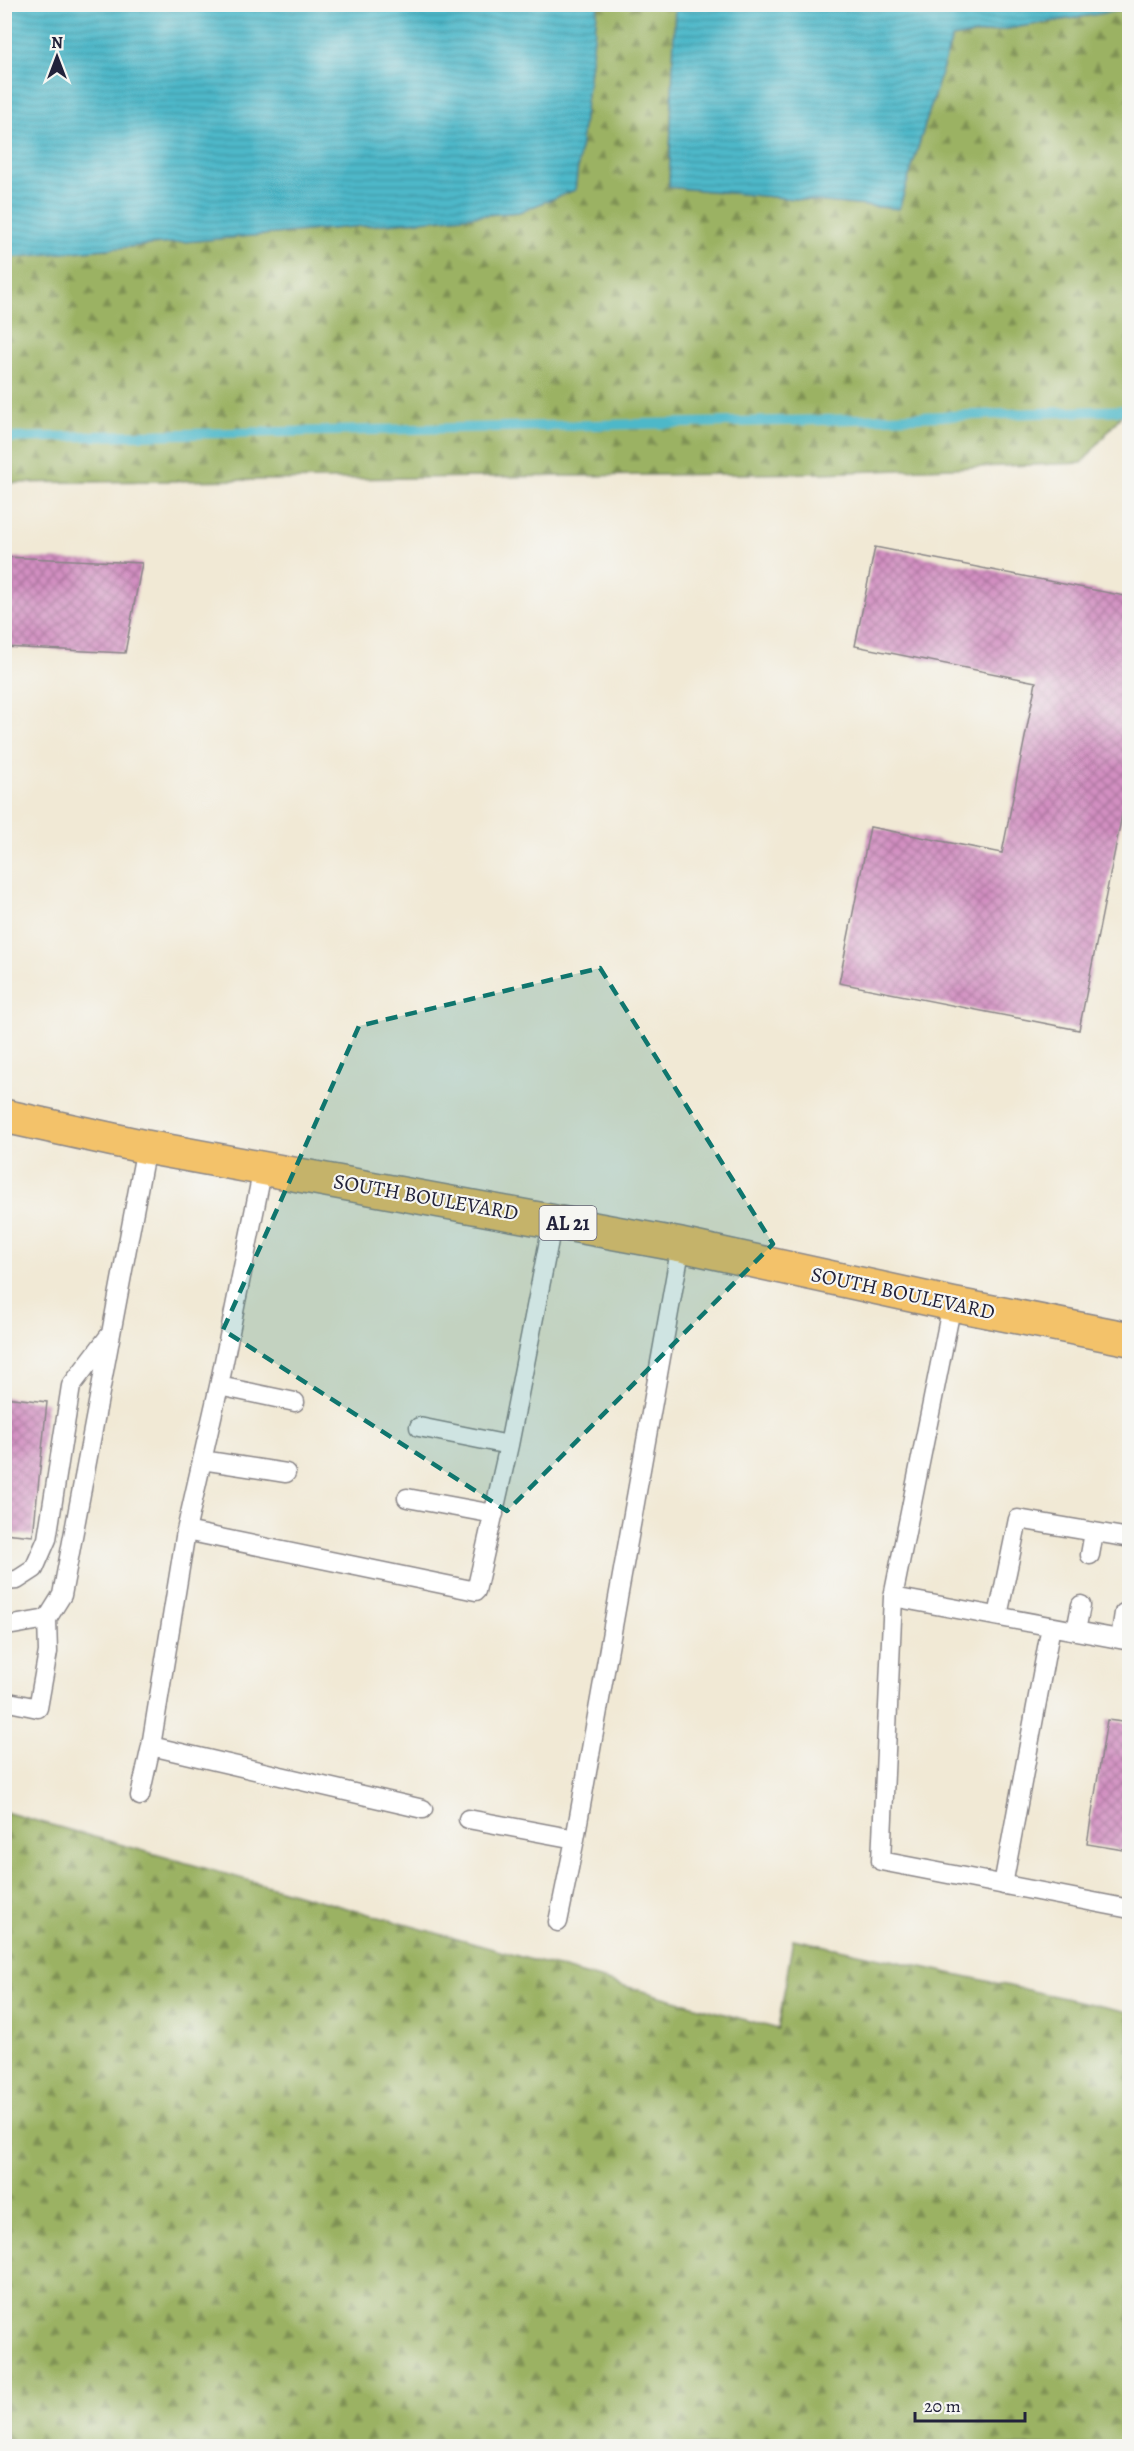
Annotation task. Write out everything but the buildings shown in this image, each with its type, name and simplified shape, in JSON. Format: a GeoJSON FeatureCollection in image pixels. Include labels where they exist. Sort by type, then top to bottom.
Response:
{"type":"FeatureCollection","features":[{"type":"Feature","properties":{"kind":"main road","name":"SOUTH BOULEVARD"},"geometry":{"type":"LineString","coordinates":[[4,1116],[146,1147],[681,1245],[952,1304],[1130,1339]]}},
{"type":"Feature","properties":{"kind":"lane"},"geometry":{"type":"LineString","coordinates":[[4,1701],[38,1708],[48,1652],[47,1619],[62,1595],[146,1147]]}},
{"type":"Feature","properties":{"kind":"lane"},"geometry":{"type":"LineString","coordinates":[[140,1796],[151,1746],[186,1531],[219,1386],[263,1168]]}},
{"type":"Feature","properties":{"kind":"lane"},"geometry":{"type":"LineString","coordinates":[[186,1531],[476,1591],[509,1444],[553,1220]]}},
{"type":"Feature","properties":{"kind":"lane"},"geometry":{"type":"LineString","coordinates":[[558,1923],[681,1245]]}},
{"type":"Feature","properties":{"kind":"lane"},"geometry":{"type":"LineString","coordinates":[[952,1304],[893,1597],[881,1861],[1130,1909]]}},
{"type":"Feature","properties":{"kind":"lane"},"geometry":{"type":"LineString","coordinates":[[4,1581],[17,1580],[34,1569],[47,1539],[71,1386],[111,1333]]}},
{"type":"Feature","properties":{"kind":"lane"},"geometry":{"type":"LineString","coordinates":[[219,1386],[296,1402]]}},
{"type":"Feature","properties":{"kind":"lane"},"geometry":{"type":"LineString","coordinates":[[420,1427],[509,1444]]}},
{"type":"Feature","properties":{"kind":"lane"},"geometry":{"type":"LineString","coordinates":[[202,1460],[286,1473]]}},
{"type":"Feature","properties":{"kind":"lane"},"geometry":{"type":"LineString","coordinates":[[406,1498],[494,1514]]}},
{"type":"Feature","properties":{"kind":"lane"},"geometry":{"type":"LineString","coordinates":[[998,1616],[1018,1518],[1130,1539]]}},
{"type":"Feature","properties":{"kind":"lane"},"geometry":{"type":"LineString","coordinates":[[1090,1555],[1094,1532]]}},
{"type":"Feature","properties":{"kind":"lane"},"geometry":{"type":"LineString","coordinates":[[893,1597],[1125,1640],[1124,1613]]}},
{"type":"Feature","properties":{"kind":"lane"},"geometry":{"type":"LineString","coordinates":[[1076,1631],[1081,1605]]}},
{"type":"Feature","properties":{"kind":"lane"},"geometry":{"type":"LineString","coordinates":[[4,1624],[13,1625],[47,1619]]}},
{"type":"Feature","properties":{"kind":"lane"},"geometry":{"type":"LineString","coordinates":[[1003,1885],[1050,1626]]}},
{"type":"Feature","properties":{"kind":"lane"},"geometry":{"type":"LineString","coordinates":[[151,1746],[423,1809]]}},
{"type":"Feature","properties":{"kind":"lane"},"geometry":{"type":"LineString","coordinates":[[468,1819],[575,1839]]}},
{"type":"Feature","properties":{"kind":"highlighted area"},"geometry":{"type":"Polygon","coordinates":[[[600,968],[773,1244],[507,1511],[223,1330],[359,1026],[600,968]]]}},
{"type":"Feature","properties":{"kind":"green space"},"geometry":{"type":"Polygon","coordinates":[[[598,5],[675,5],[669,187],[899,209],[952,38],[1129,9],[1129,406],[1082,463],[822,473],[5,483],[5,258],[519,212],[575,190],[598,5]]]}},
{"type":"Feature","properties":{"kind":"green space"},"geometry":{"type":"Polygon","coordinates":[[[5,1812],[778,2029],[793,1939],[1129,2012],[1129,2446],[5,2446],[5,1812]]]}},
{"type":"Feature","properties":{"kind":"water"},"geometry":{"type":"Polygon","coordinates":[[[5,4],[598,5],[575,190],[519,212],[5,258],[5,4]]]}},
{"type":"Feature","properties":{"kind":"water"},"geometry":{"type":"Polygon","coordinates":[[[1129,4],[1130,9],[952,38],[899,209],[669,187],[675,5],[1129,4]]]}},
{"type":"Feature","properties":{"kind":"waterway"},"geometry":{"type":"LineString","coordinates":[[4,438],[825,420],[1130,410]]}}]}
